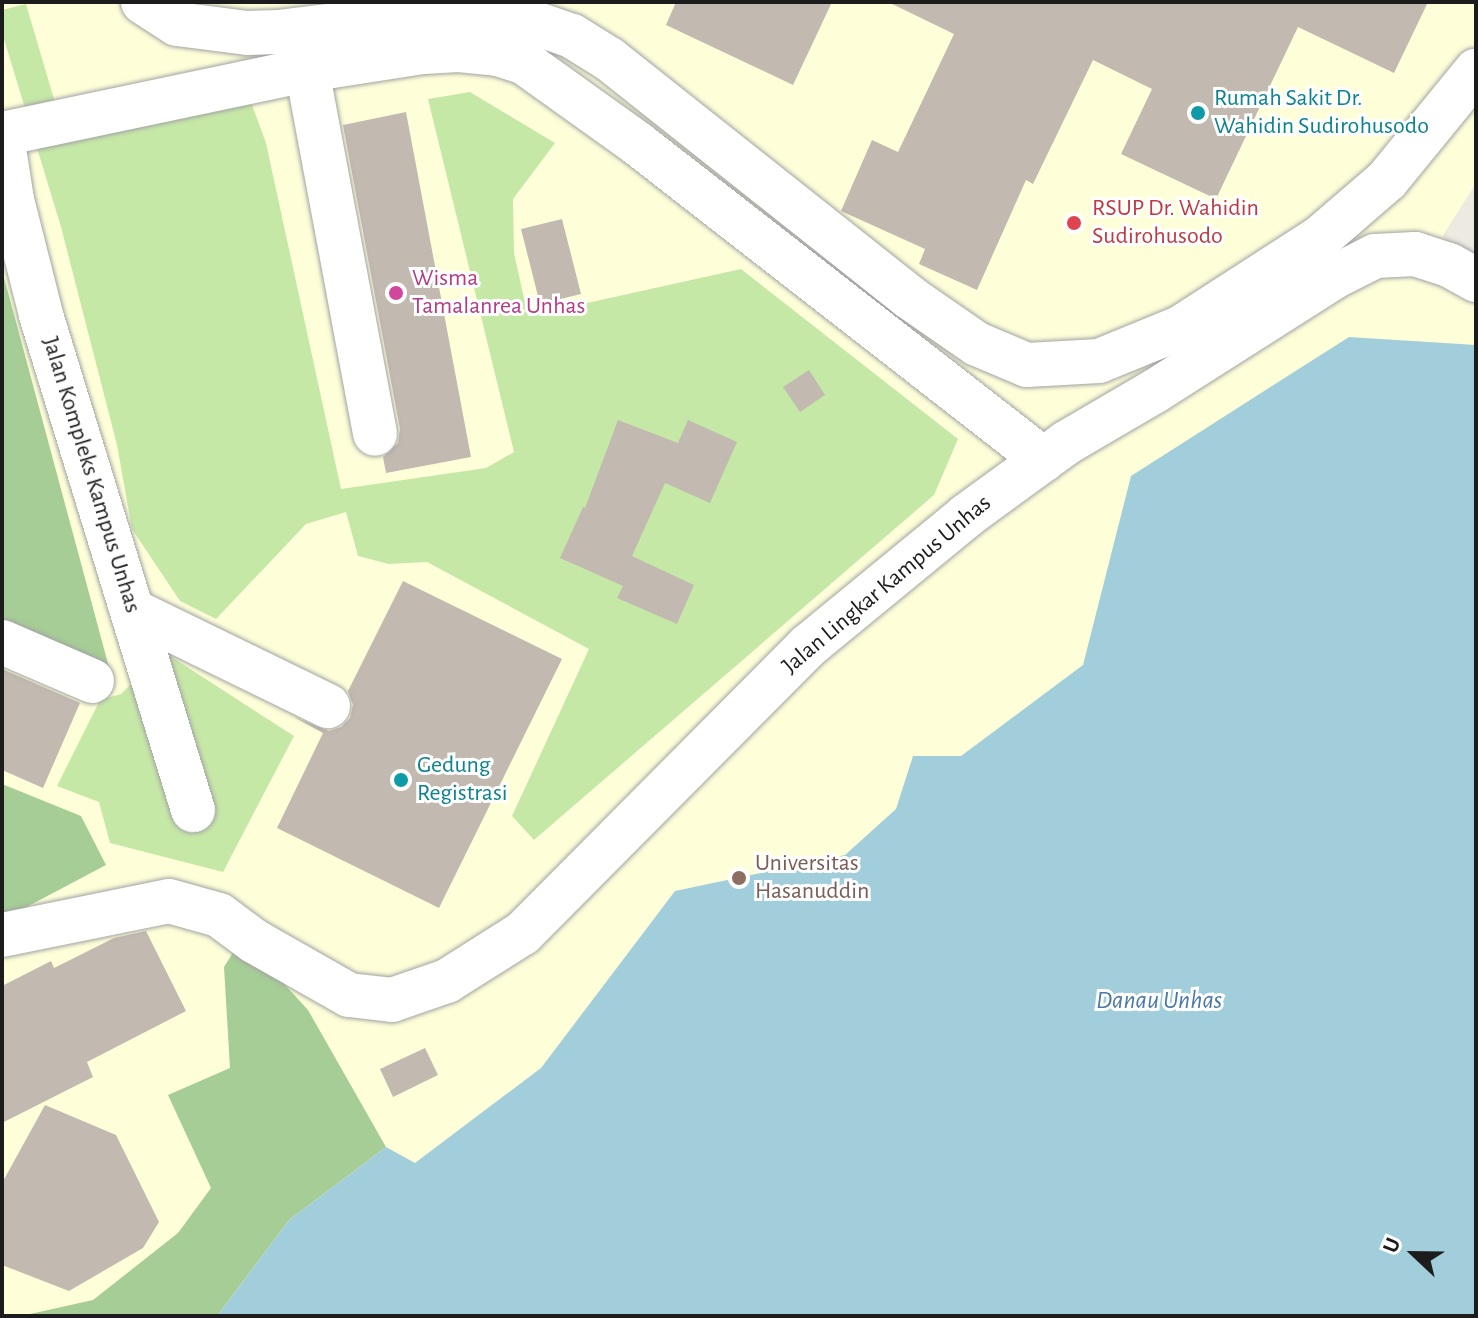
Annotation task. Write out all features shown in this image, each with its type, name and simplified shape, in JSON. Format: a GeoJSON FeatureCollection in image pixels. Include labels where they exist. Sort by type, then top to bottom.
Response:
{"type":"FeatureCollection","features":[{"type":"Feature","properties":{"kind":"lane"},"geometry":{"type":"LineString","coordinates":[[143,2],[177,24],[247,33],[466,9],[520,18],[572,36],[634,78],[909,297],[977,344],[1027,365],[1099,361],[1180,328],[1321,237],[1387,180],[1476,71]]}},
{"type":"Feature","properties":{"kind":"lane"},"geometry":{"type":"LineString","coordinates":[[2,135],[307,70],[459,50],[498,54],[525,63],[638,144],[1044,460]]}},
{"type":"Feature","properties":{"kind":"lane"},"geometry":{"type":"LineString","coordinates":[[307,70],[375,434]]}},
{"type":"Feature","properties":{"kind":"lane","name":"Jalan Kompleks Kampus Unhas"},"geometry":{"type":"LineString","coordinates":[[2,135],[12,200],[41,315],[193,810]]}},
{"type":"Feature","properties":{"kind":"lane","name":"Jalan Lingkar Kampus Unhas"},"geometry":{"type":"LineString","coordinates":[[2,935],[169,901],[219,915],[254,941],[349,995],[379,1001],[413,994],[447,981],[523,933],[808,646],[966,516],[1066,443],[1155,391],[1334,277],[1375,256],[1415,254],[1449,265],[1476,280]]}},
{"type":"Feature","properties":{"kind":"lane"},"geometry":{"type":"LineString","coordinates":[[133,611],[328,706]]}},
{"type":"Feature","properties":{"kind":"lane"},"geometry":{"type":"LineString","coordinates":[[2,642],[92,681]]}},
{"type":"Feature","properties":{"kind":"shaded area","name":"Universitas Hasanuddin"},"geometry":{"type":"Polygon","coordinates":[[[2,2],[1476,2],[1476,183],[1442,237],[1476,256],[1476,1316],[2,1316],[2,2]]]}},
{"type":"Feature","properties":{"kind":"green space"},"geometry":{"type":"Polygon","coordinates":[[[26,4],[66,140],[251,102],[266,143],[341,489],[486,468],[514,452],[428,99],[470,92],[555,143],[513,199],[514,253],[528,316],[741,269],[958,439],[934,495],[534,840],[512,816],[589,649],[427,562],[389,564],[358,556],[346,512],[306,524],[216,619],[180,601],[132,529],[117,445],[61,227],[3,36],[2,10],[26,4]]]}},
{"type":"Feature","properties":{"kind":"green space"},"geometry":{"type":"Polygon","coordinates":[[[2,270],[110,671],[2,627],[2,270]]]}},
{"type":"Feature","properties":{"kind":"green space"},"geometry":{"type":"Polygon","coordinates":[[[164,652],[294,736],[223,872],[110,843],[99,802],[57,786],[100,700],[121,694],[164,652]]]}},
{"type":"Feature","properties":{"kind":"green space"},"geometry":{"type":"Polygon","coordinates":[[[2,784],[81,816],[106,865],[2,920],[2,784]]]}},
{"type":"Feature","properties":{"kind":"green space"},"geometry":{"type":"Polygon","coordinates":[[[242,938],[308,1010],[386,1147],[289,1220],[217,1316],[21,1316],[93,1300],[178,1233],[211,1188],[168,1095],[230,1068],[224,967],[242,938]]]}},
{"type":"Feature","properties":{"kind":"water","name":"Danau Unhas"},"geometry":{"type":"Polygon","coordinates":[[[1349,337],[1476,345],[1476,1316],[217,1316],[289,1220],[386,1147],[415,1163],[541,1068],[675,891],[845,855],[896,809],[913,756],[961,756],[1083,665],[1131,476],[1349,337]]]}},
{"type":"Feature","properties":{"kind":"building"},"geometry":{"type":"Polygon","coordinates":[[[676,2],[832,2],[793,85],[666,25],[676,2]]]}},
{"type":"Feature","properties":{"kind":"building"},"geometry":{"type":"Polygon","coordinates":[[[888,2],[1428,2],[1394,73],[1298,27],[1216,199],[1121,154],[1152,89],[1093,60],[1033,184],[1026,180],[977,290],[919,264],[925,249],[841,211],[872,140],[898,152],[954,34],[888,2]]]}},
{"type":"Feature","properties":{"kind":"building","name":"Wisma Tamalanrea Unhas"},"geometry":{"type":"Polygon","coordinates":[[[406,112],[471,457],[386,473],[383,457],[398,443],[400,429],[343,125],[406,112]]]}},
{"type":"Feature","properties":{"kind":"building"},"geometry":{"type":"Polygon","coordinates":[[[562,219],[581,294],[540,304],[521,229],[562,219]]]}},
{"type":"Feature","properties":{"kind":"building"},"geometry":{"type":"Polygon","coordinates":[[[809,370],[825,395],[800,412],[783,387],[809,370]]]}},
{"type":"Feature","properties":{"kind":"building"},"geometry":{"type":"Polygon","coordinates":[[[618,420],[678,443],[688,420],[737,442],[710,503],[665,483],[632,556],[694,585],[677,624],[617,598],[623,586],[560,558],[585,508],[618,420]]]}},
{"type":"Feature","properties":{"kind":"building","name":"Gedung Registrasi"},"geometry":{"type":"Polygon","coordinates":[[[403,581],[562,659],[439,908],[277,828],[323,733],[294,717],[329,731],[341,727],[350,718],[353,705],[348,691],[403,581]]]}},
{"type":"Feature","properties":{"kind":"building"},"geometry":{"type":"Polygon","coordinates":[[[2,669],[80,703],[43,788],[2,770],[2,669]]]}},
{"type":"Feature","properties":{"kind":"building"},"geometry":{"type":"Polygon","coordinates":[[[146,931],[186,1011],[87,1062],[93,1077],[2,1123],[2,986],[51,961],[54,968],[114,938],[146,931]]]}},
{"type":"Feature","properties":{"kind":"building"},"geometry":{"type":"Polygon","coordinates":[[[425,1048],[438,1075],[393,1097],[380,1069],[425,1048]]]}},
{"type":"Feature","properties":{"kind":"building"},"geometry":{"type":"Polygon","coordinates":[[[45,1105],[116,1135],[159,1222],[143,1248],[69,1291],[2,1265],[2,1183],[45,1105]]]}},
{"type":"Feature","properties":{"kind":"place","name":"Rumah Sakit Dr. Wahidin Sudirohusodo"},"geometry":{"type":"Point","coordinates":[1198,113]}},
{"type":"Feature","properties":{"kind":"place","name":"RSUP Dr. Wahidin Sudirohusodo"},"geometry":{"type":"Point","coordinates":[1074,223]}},
{"type":"Feature","properties":{"kind":"place","name":"Wisma Tamalanrea Unhas"},"geometry":{"type":"Point","coordinates":[396,293]}},
{"type":"Feature","properties":{"kind":"place","name":"Gedung Registrasi"},"geometry":{"type":"Point","coordinates":[401,780]}},
{"type":"Feature","properties":{"kind":"place","name":"Universitas Hasanuddin"},"geometry":{"type":"Point","coordinates":[739,878]}}]}
